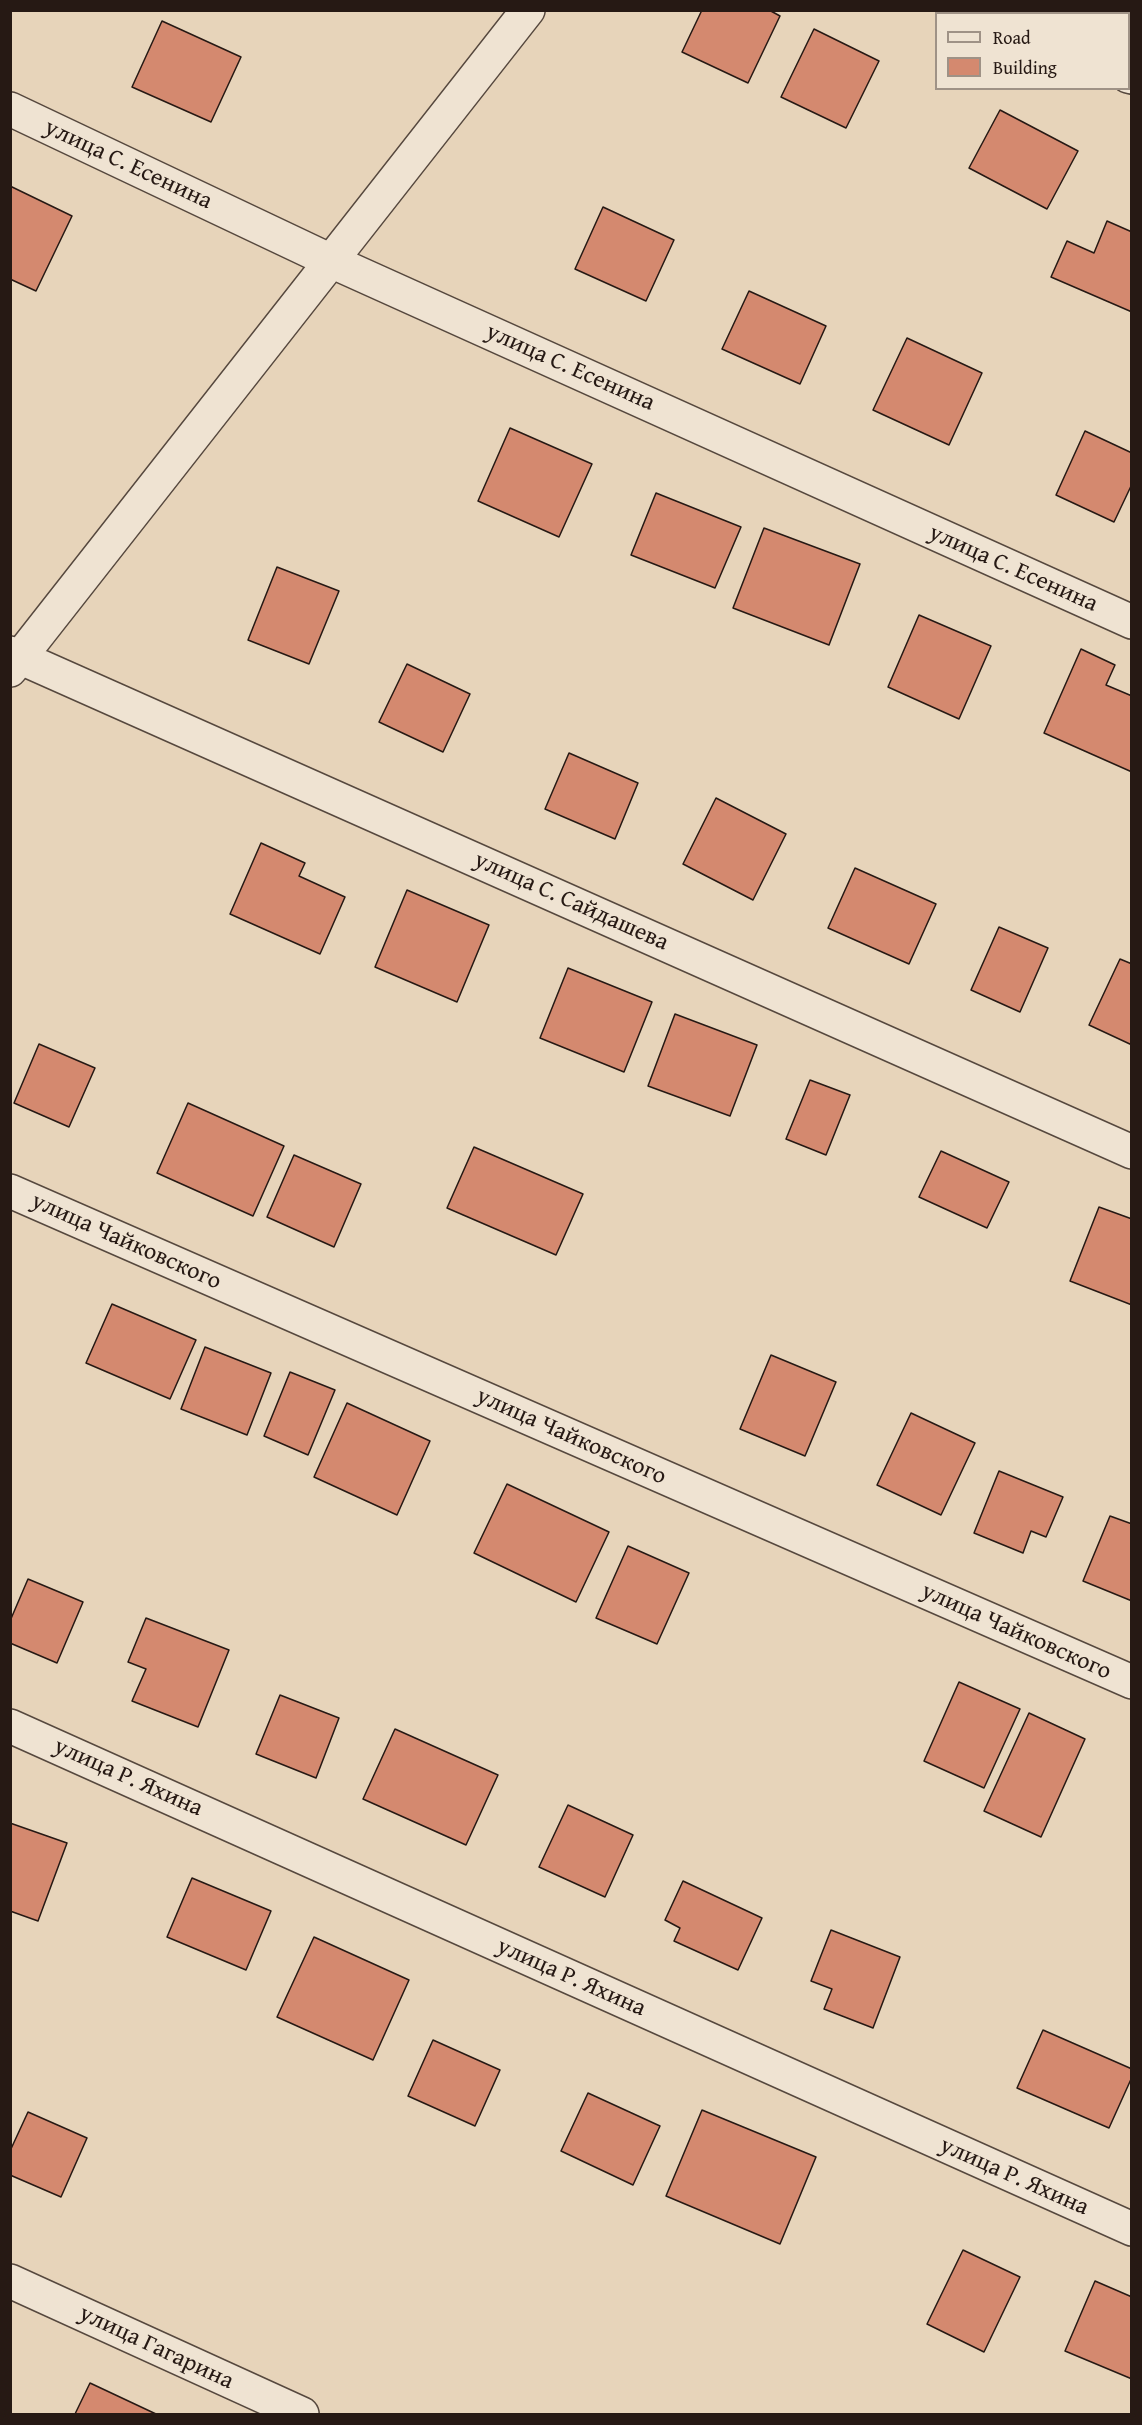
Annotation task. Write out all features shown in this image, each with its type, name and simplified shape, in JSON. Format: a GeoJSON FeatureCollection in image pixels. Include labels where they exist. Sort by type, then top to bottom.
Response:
{"type":"FeatureCollection","features":[{"type":"Feature","properties":{"kind":"street"},"geometry":{"type":"LineString","coordinates":[[14,660],[528,10]]}},
{"type":"Feature","properties":{"kind":"street","name":"улица С. Есенина"},"geometry":{"type":"LineString","coordinates":[[10,109],[331,261],[1131,622]]}},
{"type":"Feature","properties":{"kind":"street","name":"улица С. Сайдашева"},"geometry":{"type":"LineString","coordinates":[[14,660],[1131,1152]]}},
{"type":"Feature","properties":{"kind":"street","name":"улица Чайковского"},"geometry":{"type":"LineString","coordinates":[[10,1191],[1131,1682]]}},
{"type":"Feature","properties":{"kind":"street","name":"улица Р. Яхина"},"geometry":{"type":"LineString","coordinates":[[10,1726],[1131,2229]]}},
{"type":"Feature","properties":{"kind":"street","name":"улица Гагарина"},"geometry":{"type":"LineString","coordinates":[[10,2281],[302,2415]]}},
{"type":"Feature","properties":{"kind":"building"},"geometry":{"type":"Polygon","coordinates":[[[702,10],[769,10],[780,16],[748,83],[682,52],[702,10]]]}},
{"type":"Feature","properties":{"kind":"building"},"geometry":{"type":"Polygon","coordinates":[[[162,21],[241,57],[211,122],[132,87],[162,21]]]}},
{"type":"Feature","properties":{"kind":"building"},"geometry":{"type":"Polygon","coordinates":[[[814,29],[879,61],[846,128],[781,97],[814,29]]]}},
{"type":"Feature","properties":{"kind":"building"},"geometry":{"type":"Polygon","coordinates":[[[1000,110],[1078,151],[1047,209],[969,168],[1000,110]]]}},
{"type":"Feature","properties":{"kind":"building"},"geometry":{"type":"Polygon","coordinates":[[[10,186],[72,216],[36,291],[10,279],[10,186]]]}},
{"type":"Feature","properties":{"kind":"building"},"geometry":{"type":"Polygon","coordinates":[[[603,207],[674,240],[646,301],[575,269],[603,207]]]}},
{"type":"Feature","properties":{"kind":"building"},"geometry":{"type":"Polygon","coordinates":[[[1107,221],[1132,232],[1132,312],[1051,277],[1067,241],[1094,253],[1107,221]]]}},
{"type":"Feature","properties":{"kind":"building"},"geometry":{"type":"Polygon","coordinates":[[[749,291],[826,326],[800,384],[722,349],[749,291]]]}},
{"type":"Feature","properties":{"kind":"building"},"geometry":{"type":"Polygon","coordinates":[[[907,338],[982,373],[949,445],[873,410],[907,338]]]}},
{"type":"Feature","properties":{"kind":"building"},"geometry":{"type":"Polygon","coordinates":[[[510,428],[592,464],[559,537],[478,501],[510,428]]]}},
{"type":"Feature","properties":{"kind":"building"},"geometry":{"type":"Polygon","coordinates":[[[1085,431],[1132,453],[1132,484],[1114,522],[1056,495],[1085,431]]]}},
{"type":"Feature","properties":{"kind":"building"},"geometry":{"type":"Polygon","coordinates":[[[656,493],[741,527],[715,588],[631,555],[656,493]]]}},
{"type":"Feature","properties":{"kind":"building"},"geometry":{"type":"Polygon","coordinates":[[[764,528],[860,564],[829,645],[733,608],[764,528]]]}},
{"type":"Feature","properties":{"kind":"building"},"geometry":{"type":"Polygon","coordinates":[[[277,567],[339,591],[309,664],[248,640],[277,567]]]}},
{"type":"Feature","properties":{"kind":"building"},"geometry":{"type":"Polygon","coordinates":[[[919,615],[991,646],[959,719],[888,687],[919,615]]]}},
{"type":"Feature","properties":{"kind":"building"},"geometry":{"type":"Polygon","coordinates":[[[1081,649],[1115,665],[1106,685],[1132,696],[1132,772],[1044,733],[1081,649]]]}},
{"type":"Feature","properties":{"kind":"building"},"geometry":{"type":"Polygon","coordinates":[[[407,664],[470,694],[443,752],[379,722],[407,664]]]}},
{"type":"Feature","properties":{"kind":"building"},"geometry":{"type":"Polygon","coordinates":[[[569,753],[638,783],[615,839],[545,809],[569,753]]]}},
{"type":"Feature","properties":{"kind":"building"},"geometry":{"type":"Polygon","coordinates":[[[716,798],[786,834],[753,900],[683,864],[716,798]]]}},
{"type":"Feature","properties":{"kind":"building"},"geometry":{"type":"Polygon","coordinates":[[[261,843],[305,863],[299,876],[345,897],[320,954],[230,914],[261,843]]]}},
{"type":"Feature","properties":{"kind":"building"},"geometry":{"type":"Polygon","coordinates":[[[855,868],[936,904],[909,964],[828,928],[855,868]]]}},
{"type":"Feature","properties":{"kind":"building"},"geometry":{"type":"Polygon","coordinates":[[[407,890],[489,925],[457,1002],[375,967],[407,890]]]}},
{"type":"Feature","properties":{"kind":"building"},"geometry":{"type":"Polygon","coordinates":[[[999,927],[1048,948],[1020,1012],[971,990],[999,927]]]}},
{"type":"Feature","properties":{"kind":"building"},"geometry":{"type":"Polygon","coordinates":[[[1120,959],[1132,964],[1132,1045],[1089,1025],[1120,959]]]}},
{"type":"Feature","properties":{"kind":"building"},"geometry":{"type":"Polygon","coordinates":[[[568,968],[652,1002],[624,1072],[540,1038],[568,968]]]}},
{"type":"Feature","properties":{"kind":"building"},"geometry":{"type":"Polygon","coordinates":[[[675,1014],[757,1045],[730,1116],[648,1086],[675,1014]]]}},
{"type":"Feature","properties":{"kind":"building"},"geometry":{"type":"Polygon","coordinates":[[[39,1044],[95,1068],[69,1127],[14,1103],[39,1044]]]}},
{"type":"Feature","properties":{"kind":"building"},"geometry":{"type":"Polygon","coordinates":[[[810,1080],[850,1095],[826,1155],[786,1139],[810,1080]]]}},
{"type":"Feature","properties":{"kind":"building"},"geometry":{"type":"Polygon","coordinates":[[[188,1103],[284,1146],[253,1216],[157,1173],[188,1103]]]}},
{"type":"Feature","properties":{"kind":"building"},"geometry":{"type":"Polygon","coordinates":[[[474,1147],[583,1194],[556,1255],[447,1208],[474,1147]]]}},
{"type":"Feature","properties":{"kind":"building"},"geometry":{"type":"Polygon","coordinates":[[[941,1151],[1009,1182],[987,1228],[919,1197],[941,1151]]]}},
{"type":"Feature","properties":{"kind":"building"},"geometry":{"type":"Polygon","coordinates":[[[294,1155],[361,1184],[334,1247],[267,1217],[294,1155]]]}},
{"type":"Feature","properties":{"kind":"building"},"geometry":{"type":"Polygon","coordinates":[[[1099,1207],[1132,1219],[1132,1305],[1070,1281],[1099,1207]]]}},
{"type":"Feature","properties":{"kind":"building"},"geometry":{"type":"Polygon","coordinates":[[[112,1304],[196,1340],[170,1399],[86,1363],[112,1304]]]}},
{"type":"Feature","properties":{"kind":"building"},"geometry":{"type":"Polygon","coordinates":[[[205,1347],[271,1373],[247,1435],[181,1409],[205,1347]]]}},
{"type":"Feature","properties":{"kind":"building"},"geometry":{"type":"Polygon","coordinates":[[[771,1355],[836,1382],[805,1456],[740,1429],[771,1355]]]}},
{"type":"Feature","properties":{"kind":"building"},"geometry":{"type":"Polygon","coordinates":[[[290,1372],[335,1390],[308,1455],[264,1436],[290,1372]]]}},
{"type":"Feature","properties":{"kind":"building"},"geometry":{"type":"Polygon","coordinates":[[[347,1403],[430,1441],[397,1515],[314,1477],[347,1403]]]}},
{"type":"Feature","properties":{"kind":"building"},"geometry":{"type":"Polygon","coordinates":[[[911,1413],[975,1443],[941,1515],[877,1485],[911,1413]]]}},
{"type":"Feature","properties":{"kind":"building"},"geometry":{"type":"Polygon","coordinates":[[[999,1471],[1063,1497],[1046,1537],[1031,1531],[1023,1553],[974,1533],[999,1471]]]}},
{"type":"Feature","properties":{"kind":"building"},"geometry":{"type":"Polygon","coordinates":[[[507,1484],[609,1532],[576,1602],[474,1553],[507,1484]]]}},
{"type":"Feature","properties":{"kind":"building"},"geometry":{"type":"Polygon","coordinates":[[[1110,1516],[1132,1524],[1132,1601],[1083,1581],[1110,1516]]]}},
{"type":"Feature","properties":{"kind":"building"},"geometry":{"type":"Polygon","coordinates":[[[628,1546],[689,1573],[657,1644],[596,1618],[628,1546]]]}},
{"type":"Feature","properties":{"kind":"building"},"geometry":{"type":"Polygon","coordinates":[[[28,1579],[83,1602],[57,1663],[10,1643],[10,1621],[28,1579]]]}},
{"type":"Feature","properties":{"kind":"building"},"geometry":{"type":"Polygon","coordinates":[[[146,1618],[229,1650],[198,1727],[132,1701],[146,1669],[128,1662],[146,1618]]]}},
{"type":"Feature","properties":{"kind":"building"},"geometry":{"type":"Polygon","coordinates":[[[959,1682],[1020,1709],[984,1788],[924,1761],[959,1682]]]}},
{"type":"Feature","properties":{"kind":"building"},"geometry":{"type":"Polygon","coordinates":[[[280,1695],[339,1718],[316,1778],[256,1754],[280,1695]]]}},
{"type":"Feature","properties":{"kind":"building"},"geometry":{"type":"Polygon","coordinates":[[[1029,1713],[1085,1739],[1041,1837],[984,1811],[1029,1713]]]}},
{"type":"Feature","properties":{"kind":"building"},"geometry":{"type":"Polygon","coordinates":[[[395,1729],[498,1775],[466,1845],[363,1799],[395,1729]]]}},
{"type":"Feature","properties":{"kind":"building"},"geometry":{"type":"Polygon","coordinates":[[[568,1805],[633,1835],[605,1897],[539,1867],[568,1805]]]}},
{"type":"Feature","properties":{"kind":"building"},"geometry":{"type":"Polygon","coordinates":[[[10,1823],[67,1843],[38,1921],[10,1911],[10,1823]]]}},
{"type":"Feature","properties":{"kind":"building"},"geometry":{"type":"Polygon","coordinates":[[[192,1878],[271,1911],[246,1970],[167,1937],[192,1878]]]}},
{"type":"Feature","properties":{"kind":"building"},"geometry":{"type":"Polygon","coordinates":[[[683,1881],[762,1918],[738,1970],[674,1941],[680,1928],[665,1920],[683,1881]]]}},
{"type":"Feature","properties":{"kind":"building"},"geometry":{"type":"Polygon","coordinates":[[[831,1930],[900,1957],[873,2028],[824,2009],[832,1989],[811,1981],[831,1930]]]}},
{"type":"Feature","properties":{"kind":"building"},"geometry":{"type":"Polygon","coordinates":[[[314,1937],[409,1980],[373,2060],[277,2017],[314,1937]]]}},
{"type":"Feature","properties":{"kind":"building"},"geometry":{"type":"Polygon","coordinates":[[[1043,2030],[1132,2069],[1132,2077],[1109,2128],[1017,2088],[1043,2030]]]}},
{"type":"Feature","properties":{"kind":"building"},"geometry":{"type":"Polygon","coordinates":[[[433,2040],[500,2070],[475,2126],[408,2096],[433,2040]]]}},
{"type":"Feature","properties":{"kind":"building"},"geometry":{"type":"Polygon","coordinates":[[[588,2093],[660,2126],[633,2185],[561,2151],[588,2093]]]}},
{"type":"Feature","properties":{"kind":"building"},"geometry":{"type":"Polygon","coordinates":[[[702,2110],[816,2157],[780,2244],[666,2196],[702,2110]]]}},
{"type":"Feature","properties":{"kind":"building"},"geometry":{"type":"Polygon","coordinates":[[[28,2112],[87,2138],[61,2197],[10,2175],[10,2151],[28,2112]]]}},
{"type":"Feature","properties":{"kind":"building"},"geometry":{"type":"Polygon","coordinates":[[[963,2250],[1020,2277],[984,2352],[927,2324],[963,2250]]]}},
{"type":"Feature","properties":{"kind":"building"},"geometry":{"type":"Polygon","coordinates":[[[1095,2281],[1132,2297],[1132,2379],[1065,2351],[1095,2281]]]}},
{"type":"Feature","properties":{"kind":"building"},"geometry":{"type":"Polygon","coordinates":[[[90,2383],[156,2414],[75,2414],[90,2383]]]}}]}
